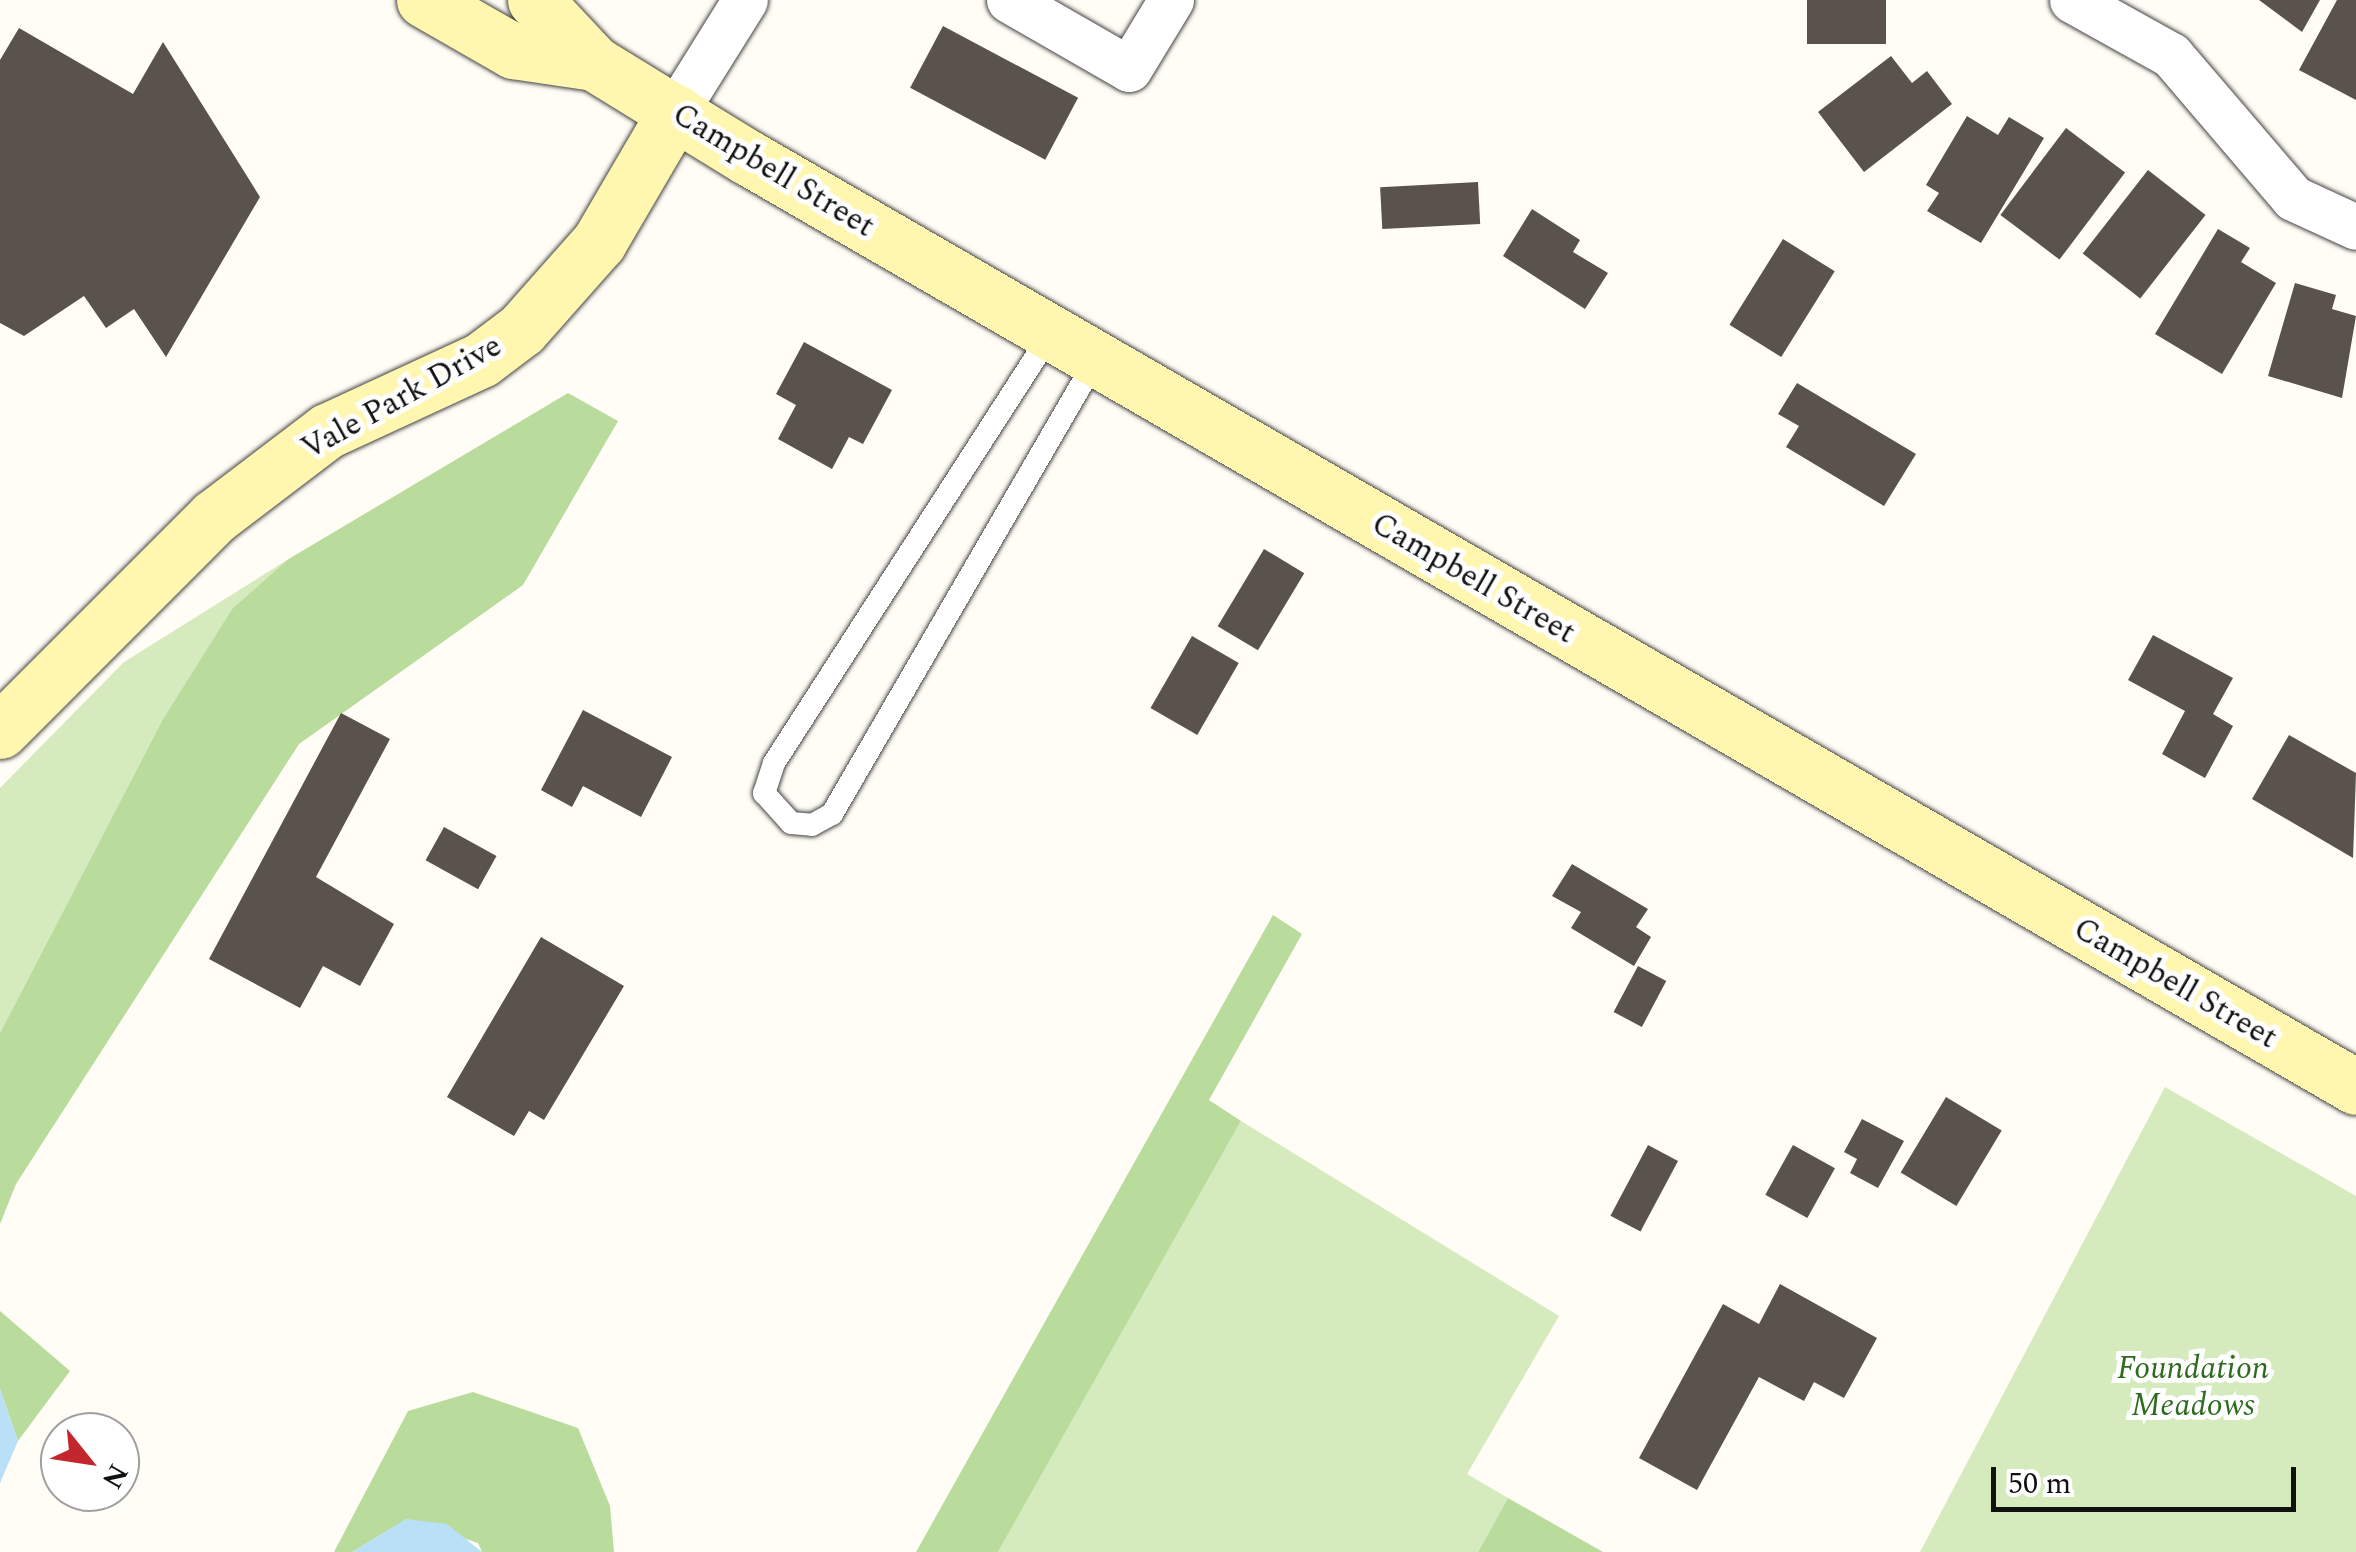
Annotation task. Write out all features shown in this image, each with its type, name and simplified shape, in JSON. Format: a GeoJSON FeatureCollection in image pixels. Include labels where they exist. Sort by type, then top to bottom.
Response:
{"type":"FeatureCollection","features":[{"type":"Feature","properties":{"kind":"main road","name":"Campbell Street"},"geometry":{"type":"LineString","coordinates":[[424,0],[513,51],[594,64]]}},
{"type":"Feature","properties":{"kind":"main road","name":"Campbell Street"},"geometry":{"type":"LineString","coordinates":[[535,0],[594,64],[1073,348],[2356,1087]]}},
{"type":"Feature","properties":{"kind":"main road","name":"Vale Park Drive"},"geometry":{"type":"LineString","coordinates":[[0,730],[214,517],[326,432],[481,360],[522,329],[599,242],[675,112]]}},
{"type":"Feature","properties":{"kind":"street"},"geometry":{"type":"LineString","coordinates":[[675,112],[745,0]]}},
{"type":"Feature","properties":{"kind":"street"},"geometry":{"type":"LineString","coordinates":[[1009,0],[1130,69],[1171,0]]}},
{"type":"Feature","properties":{"kind":"street"},"geometry":{"type":"LineString","coordinates":[[2072,0],[2172,55],[2293,198],[2356,227]]}},
{"type":"Feature","properties":{"kind":"lane"},"geometry":{"type":"LineString","coordinates":[[1073,348],[832,814],[812,825],[791,823],[764,794],[774,763],[1073,348]]}},
{"type":"Feature","properties":{"kind":"green space"},"geometry":{"type":"Polygon","coordinates":[[[568,393],[618,421],[523,585],[299,744],[16,1184],[0,1224],[0,1033],[163,719],[232,609],[287,560],[568,393]]]}},
{"type":"Feature","properties":{"kind":"green space"},"geometry":{"type":"Polygon","coordinates":[[[287,560],[232,609],[163,719],[0,1033],[0,788],[124,662],[287,560]]]}},
{"type":"Feature","properties":{"kind":"green space"},"geometry":{"type":"Polygon","coordinates":[[[1273,915],[1302,934],[1209,1100],[1241,1121],[998,1552],[916,1552],[1273,915]]]}},
{"type":"Feature","properties":{"kind":"green space","name":"Foundation Meadows"},"geometry":{"type":"Polygon","coordinates":[[[2165,1087],[2356,1196],[2356,1552],[1920,1552],[2165,1087]]]}},
{"type":"Feature","properties":{"kind":"green space"},"geometry":{"type":"Polygon","coordinates":[[[1241,1121],[1559,1316],[1467,1474],[1508,1498],[1478,1552],[998,1552],[1241,1121]]]}},
{"type":"Feature","properties":{"kind":"green space"},"geometry":{"type":"Polygon","coordinates":[[[0,1311],[70,1371],[18,1441],[0,1389],[0,1311]]]}},
{"type":"Feature","properties":{"kind":"green space"},"geometry":{"type":"Polygon","coordinates":[[[473,1392],[578,1428],[610,1506],[614,1552],[482,1552],[478,1543],[407,1519],[352,1552],[334,1552],[408,1411],[473,1392]]]}},
{"type":"Feature","properties":{"kind":"green space"},"geometry":{"type":"Polygon","coordinates":[[[1508,1498],[1603,1552],[1478,1552],[1508,1498]]]}},
{"type":"Feature","properties":{"kind":"water"},"geometry":{"type":"Polygon","coordinates":[[[0,1389],[18,1441],[0,1483],[0,1389]]]}},
{"type":"Feature","properties":{"kind":"water"},"geometry":{"type":"Polygon","coordinates":[[[406,1519],[447,1524],[482,1552],[352,1552],[406,1519]]]}},
{"type":"Feature","properties":{"kind":"building"},"geometry":{"type":"Polygon","coordinates":[[[1807,0],[1886,0],[1886,44],[1807,44],[1807,0]]]}},
{"type":"Feature","properties":{"kind":"building"},"geometry":{"type":"Polygon","coordinates":[[[2259,0],[2320,0],[2302,32],[2259,0]]]}},
{"type":"Feature","properties":{"kind":"building"},"geometry":{"type":"Polygon","coordinates":[[[2337,0],[2356,0],[2356,100],[2299,70],[2337,0]]]}},
{"type":"Feature","properties":{"kind":"building"},"geometry":{"type":"Polygon","coordinates":[[[943,26],[1078,98],[1045,160],[910,88],[943,26]]]}},
{"type":"Feature","properties":{"kind":"building"},"geometry":{"type":"Polygon","coordinates":[[[19,28],[133,94],[163,42],[260,197],[166,357],[134,309],[106,328],[84,296],[24,336],[0,323],[0,60],[19,28]]]}},
{"type":"Feature","properties":{"kind":"building"},"geometry":{"type":"Polygon","coordinates":[[[1891,56],[1912,83],[1927,71],[1952,104],[1864,172],[1818,112],[1891,56]]]}},
{"type":"Feature","properties":{"kind":"building"},"geometry":{"type":"Polygon","coordinates":[[[1967,116],[1998,135],[2009,117],[2044,138],[1981,243],[1927,211],[1939,193],[1926,185],[1967,116]]]}},
{"type":"Feature","properties":{"kind":"building"},"geometry":{"type":"Polygon","coordinates":[[[2066,128],[2125,173],[2060,260],[2000,215],[2066,128]]]}},
{"type":"Feature","properties":{"kind":"building"},"geometry":{"type":"Polygon","coordinates":[[[2148,170],[2206,215],[2140,298],[2083,254],[2148,170]]]}},
{"type":"Feature","properties":{"kind":"building"},"geometry":{"type":"Polygon","coordinates":[[[1478,182],[1480,224],[1382,229],[1380,187],[1478,182]]]}},
{"type":"Feature","properties":{"kind":"building"},"geometry":{"type":"Polygon","coordinates":[[[1532,209],[1580,240],[1573,252],[1608,273],[1585,309],[1503,256],[1532,209]]]}},
{"type":"Feature","properties":{"kind":"building"},"geometry":{"type":"Polygon","coordinates":[[[2218,229],[2250,248],[2241,262],[2276,283],[2222,374],[2155,334],[2218,229]]]}},
{"type":"Feature","properties":{"kind":"building"},"geometry":{"type":"Polygon","coordinates":[[[1783,239],[1835,271],[1781,357],[1729,325],[1783,239]]]}},
{"type":"Feature","properties":{"kind":"building"},"geometry":{"type":"Polygon","coordinates":[[[2295,283],[2336,295],[2332,309],[2356,316],[2342,398],[2268,376],[2295,283]]]}},
{"type":"Feature","properties":{"kind":"building"},"geometry":{"type":"Polygon","coordinates":[[[804,342],[892,390],[863,444],[849,437],[832,469],[778,439],[796,405],[776,394],[804,342]]]}},
{"type":"Feature","properties":{"kind":"building"},"geometry":{"type":"Polygon","coordinates":[[[1797,383],[1916,454],[1884,506],[1786,447],[1799,426],[1778,414],[1797,383]]]}},
{"type":"Feature","properties":{"kind":"building"},"geometry":{"type":"Polygon","coordinates":[[[1264,549],[1304,573],[1258,650],[1218,626],[1264,549]]]}},
{"type":"Feature","properties":{"kind":"building"},"geometry":{"type":"Polygon","coordinates":[[[2153,635],[2233,678],[2213,714],[2233,726],[2205,778],[2162,754],[2185,711],[2128,680],[2153,635]]]}},
{"type":"Feature","properties":{"kind":"building"},"geometry":{"type":"Polygon","coordinates":[[[1192,636],[1239,663],[1197,735],[1150,708],[1192,636]]]}},
{"type":"Feature","properties":{"kind":"building"},"geometry":{"type":"Polygon","coordinates":[[[583,710],[672,757],[641,817],[583,786],[572,807],[541,790],[583,710]]]}},
{"type":"Feature","properties":{"kind":"building"},"geometry":{"type":"Polygon","coordinates":[[[341,713],[390,739],[316,877],[394,924],[360,986],[323,966],[300,1008],[209,959],[341,713]]]}},
{"type":"Feature","properties":{"kind":"building"},"geometry":{"type":"Polygon","coordinates":[[[2289,735],[2356,773],[2353,858],[2252,799],[2289,735]]]}},
{"type":"Feature","properties":{"kind":"building"},"geometry":{"type":"Polygon","coordinates":[[[444,827],[496,856],[478,889],[426,860],[444,827]]]}},
{"type":"Feature","properties":{"kind":"building"},"geometry":{"type":"Polygon","coordinates":[[[1572,864],[1648,909],[1636,927],[1651,937],[1634,966],[1571,928],[1581,912],[1552,896],[1572,864]]]}},
{"type":"Feature","properties":{"kind":"building"},"geometry":{"type":"Polygon","coordinates":[[[541,937],[624,986],[544,1120],[529,1111],[514,1136],[447,1097],[541,937]]]}},
{"type":"Feature","properties":{"kind":"building"},"geometry":{"type":"Polygon","coordinates":[[[1638,966],[1666,981],[1642,1027],[1614,1012],[1638,966]]]}},
{"type":"Feature","properties":{"kind":"building"},"geometry":{"type":"Polygon","coordinates":[[[1946,1097],[2002,1130],[1956,1206],[1901,1172],[1946,1097]]]}},
{"type":"Feature","properties":{"kind":"building"},"geometry":{"type":"Polygon","coordinates":[[[1862,1119],[1904,1141],[1878,1188],[1850,1173],[1857,1159],[1844,1152],[1862,1119]]]}},
{"type":"Feature","properties":{"kind":"building"},"geometry":{"type":"Polygon","coordinates":[[[1648,1145],[1678,1161],[1640,1232],[1610,1216],[1648,1145]]]}},
{"type":"Feature","properties":{"kind":"building"},"geometry":{"type":"Polygon","coordinates":[[[1793,1145],[1835,1168],[1807,1218],[1765,1195],[1793,1145]]]}},
{"type":"Feature","properties":{"kind":"building"},"geometry":{"type":"Polygon","coordinates":[[[1780,1284],[1877,1338],[1844,1398],[1814,1382],[1804,1401],[1759,1377],[1697,1490],[1639,1458],[1723,1304],[1759,1324],[1780,1284]]]}}]}
